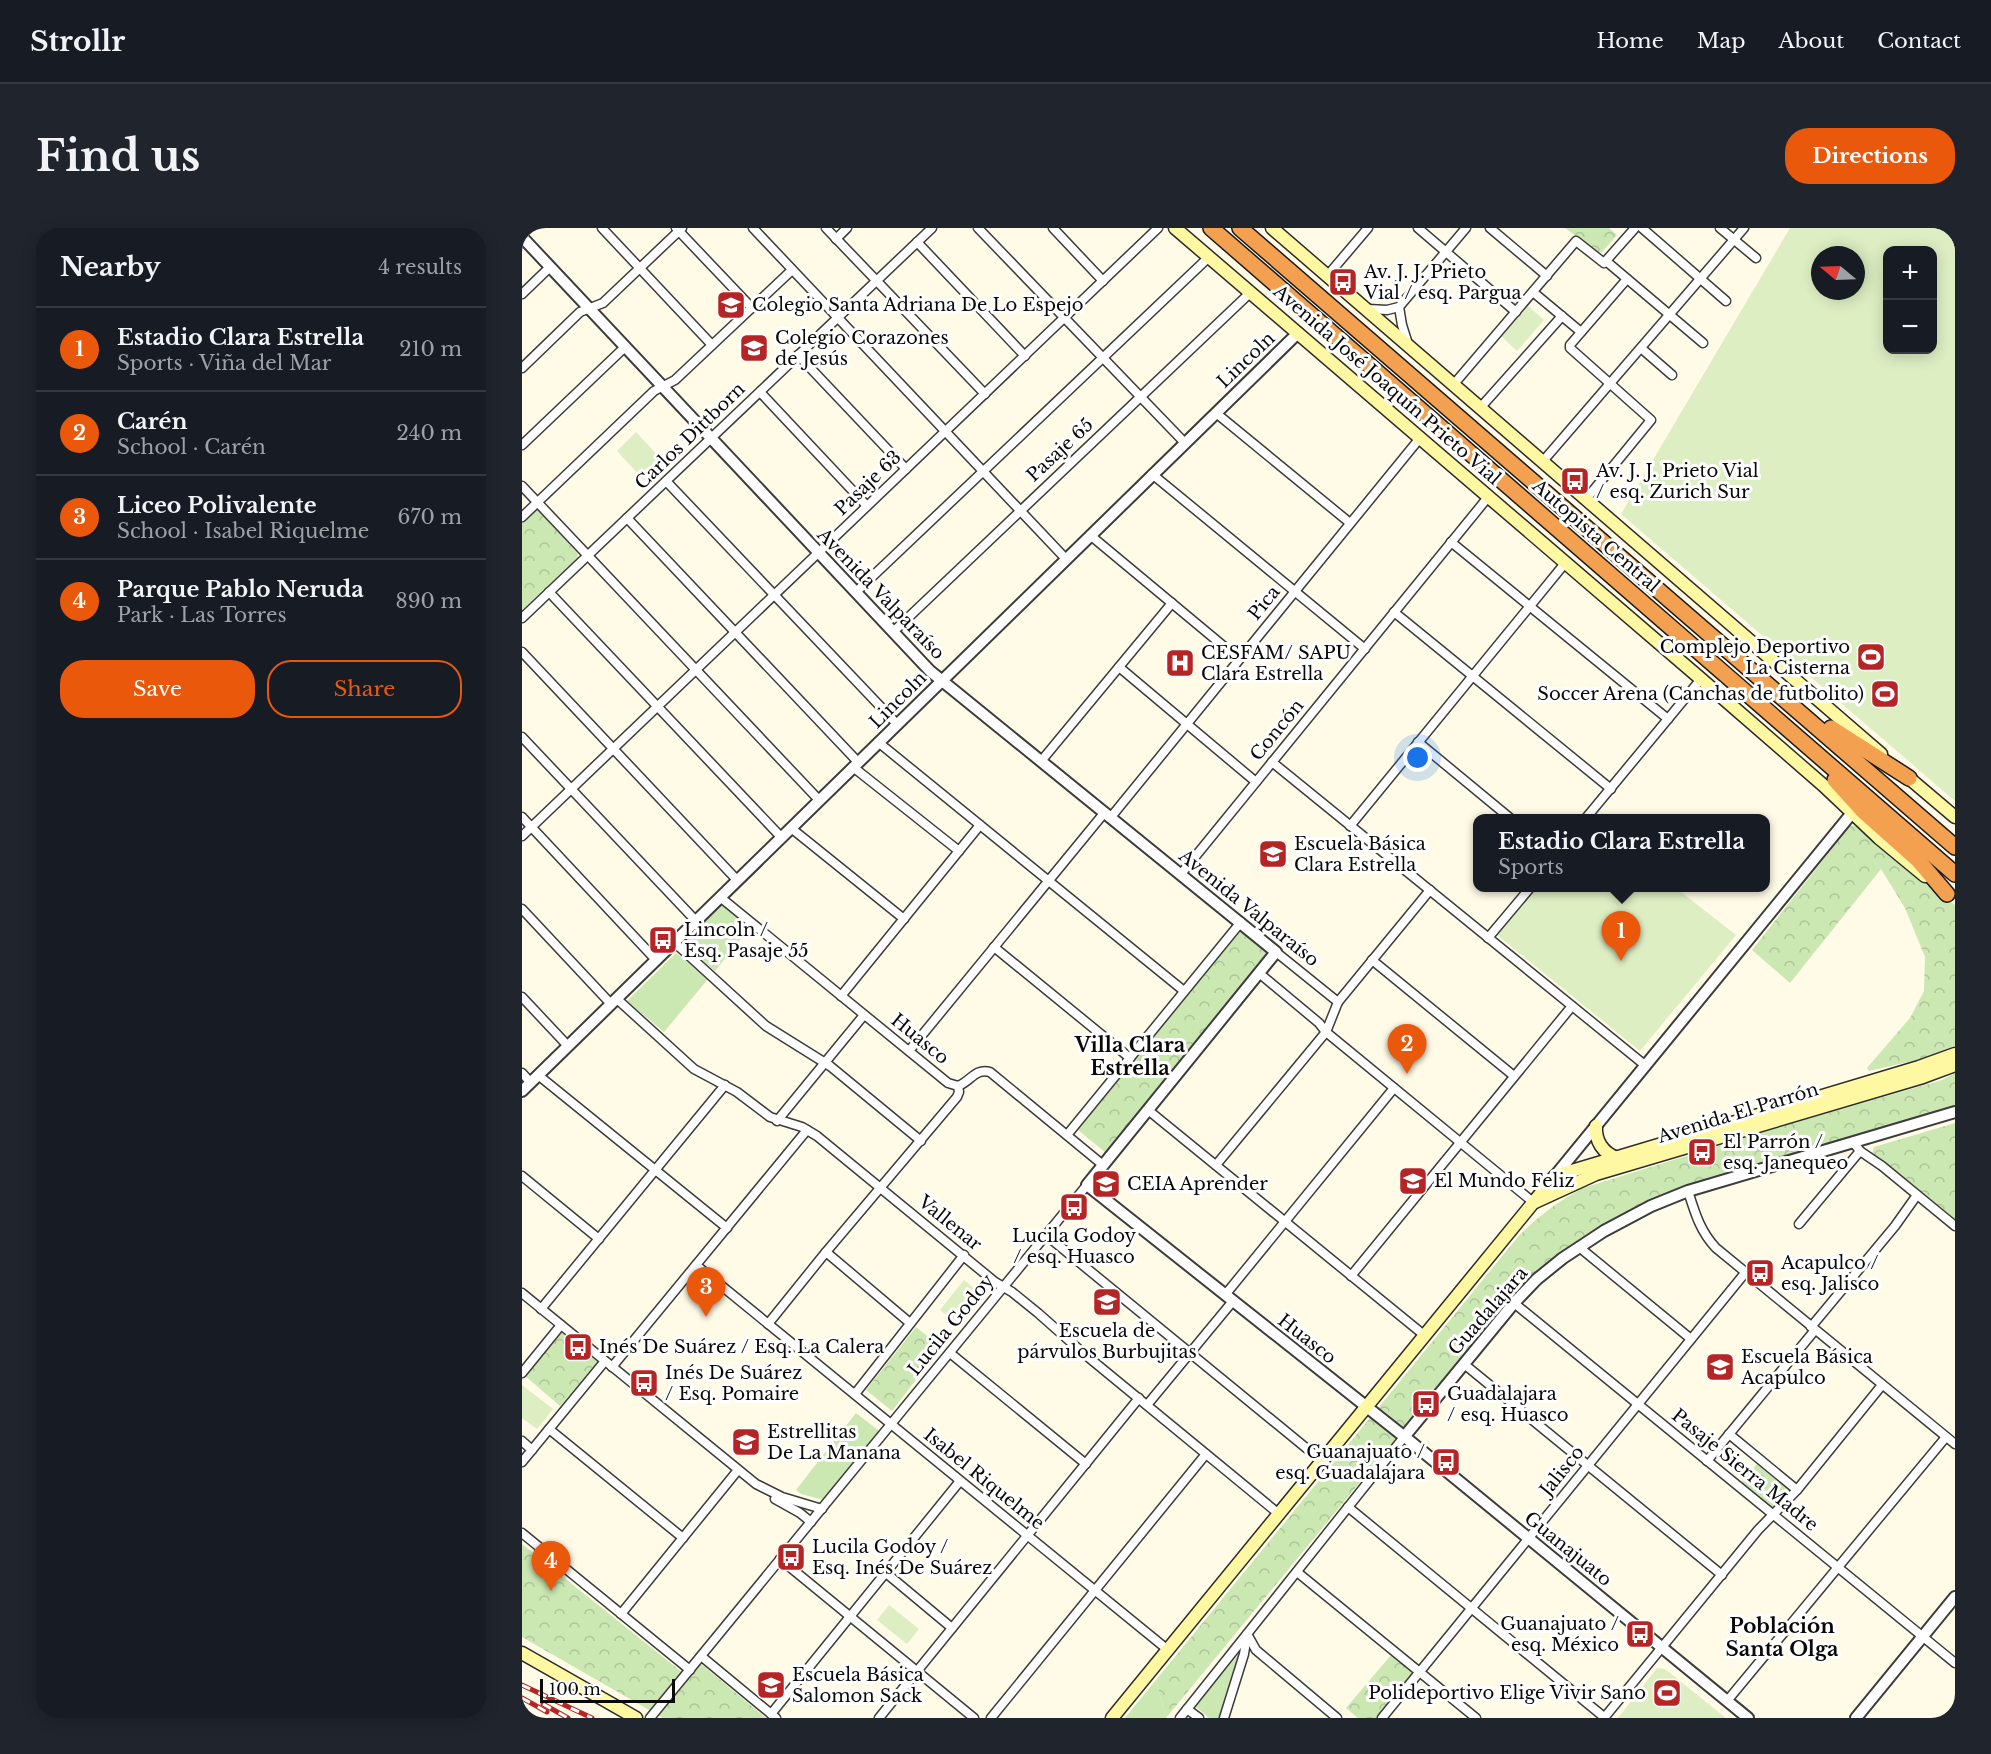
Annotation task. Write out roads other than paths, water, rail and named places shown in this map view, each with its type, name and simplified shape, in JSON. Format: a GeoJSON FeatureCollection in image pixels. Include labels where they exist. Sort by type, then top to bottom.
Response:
{"type":"FeatureCollection","features":[{"type":"Feature","properties":{"kind":"highway","name":"Autopista Central"},"geometry":{"type":"LineString","coordinates":[[1211,228],[1955,874]]}},
{"type":"Feature","properties":{"kind":"highway","name":"Autopista Central"},"geometry":{"type":"LineString","coordinates":[[1240,228],[1955,847]]}},
{"type":"Feature","properties":{"kind":"highway"},"geometry":{"type":"LineString","coordinates":[[1788,702],[1909,778]]}},
{"type":"Feature","properties":{"kind":"highway"},"geometry":{"type":"LineString","coordinates":[[1806,745],[1864,812],[1918,860],[1951,897]]}},
{"type":"Feature","properties":{"kind":"main road","name":"Avenida José Joaquín Prieto Vial"},"geometry":{"type":"LineString","coordinates":[[1175,228],[1566,562],[1823,785],[1879,838],[1951,897]]}},
{"type":"Feature","properties":{"kind":"main road"},"geometry":{"type":"LineString","coordinates":[[1272,228],[1544,460],[1955,817]]}},
{"type":"Feature","properties":{"kind":"main road","name":"Avenida El Parrón"},"geometry":{"type":"LineString","coordinates":[[1555,1176],[1919,1067],[1955,1054]]}},
{"type":"Feature","properties":{"kind":"main road","name":"Avenida El Parrón"},"geometry":{"type":"LineString","coordinates":[[1533,1202],[1596,1174],[1923,1077],[1955,1065]]}},
{"type":"Feature","properties":{"kind":"main road"},"geometry":{"type":"LineString","coordinates":[[1596,1126],[1596,1136],[1600,1145],[1608,1154],[1617,1158]]}},
{"type":"Feature","properties":{"kind":"main road"},"geometry":{"type":"LineString","coordinates":[[1112,1718],[1555,1176]]}},
{"type":"Feature","properties":{"kind":"main road"},"geometry":{"type":"LineString","coordinates":[[522,1653],[636,1718]]}},
{"type":"Feature","properties":{"kind":"street"},"geometry":{"type":"LineString","coordinates":[[602,228],[712,345]]}},
{"type":"Feature","properties":{"kind":"street"},"geometry":{"type":"LineString","coordinates":[[753,228],[1066,559]]}},
{"type":"Feature","properties":{"kind":"street"},"geometry":{"type":"LineString","coordinates":[[826,228],[984,394]]}},
{"type":"Feature","properties":{"kind":"street"},"geometry":{"type":"LineString","coordinates":[[836,239],[847,228]]}},
{"type":"Feature","properties":{"kind":"street","name":"Carlos Dittborn"},"geometry":{"type":"LineString","coordinates":[[522,618],[932,228]]}},
{"type":"Feature","properties":{"kind":"street"},"geometry":{"type":"LineString","coordinates":[[978,228],[1185,443]]}},
{"type":"Feature","properties":{"kind":"street"},"geometry":{"type":"LineString","coordinates":[[1053,228],[1103,281]]}},
{"type":"Feature","properties":{"kind":"street","name":"Pasaje 63"},"geometry":{"type":"LineString","coordinates":[[522,836],[1158,228]]}},
{"type":"Feature","properties":{"kind":"street"},"geometry":{"type":"LineString","coordinates":[[1328,276],[1368,228]]}},
{"type":"Feature","properties":{"kind":"street"},"geometry":{"type":"LineString","coordinates":[[1418,228],[1516,312]]}},
{"type":"Feature","properties":{"kind":"street"},"geometry":{"type":"LineString","coordinates":[[1368,309],[1387,310],[1399,307],[1466,228]]}},
{"type":"Feature","properties":{"kind":"street"},"geometry":{"type":"LineString","coordinates":[[1490,228],[1547,276]]}},
{"type":"Feature","properties":{"kind":"street"},"geometry":{"type":"LineString","coordinates":[[1605,262],[1635,228]]}},
{"type":"Feature","properties":{"kind":"street"},"geometry":{"type":"LineString","coordinates":[[1642,228],[1726,301]]}},
{"type":"Feature","properties":{"kind":"street"},"geometry":{"type":"LineString","coordinates":[[1720,228],[1756,258]]}},
{"type":"Feature","properties":{"kind":"street"},"geometry":{"type":"LineString","coordinates":[[1544,460],[1744,228]]}},
{"type":"Feature","properties":{"kind":"street"},"geometry":{"type":"LineString","coordinates":[[522,368],[580,312],[603,303],[679,229],[752,308]]}},
{"type":"Feature","properties":{"kind":"street","name":"Avenida Valparaíso"},"geometry":{"type":"LineString","coordinates":[[522,237],[930,670],[1338,1002]]}},
{"type":"Feature","properties":{"kind":"street"},"geometry":{"type":"LineString","coordinates":[[1454,384],[1576,241],[1627,279],[1703,343]]}},
{"type":"Feature","properties":{"kind":"street"},"geometry":{"type":"LineString","coordinates":[[917,242],[1024,356]]}},
{"type":"Feature","properties":{"kind":"street"},"geometry":{"type":"LineString","coordinates":[[856,592],[1209,257]]}},
{"type":"Feature","properties":{"kind":"street"},"geometry":{"type":"LineString","coordinates":[[522,294],[550,267]]}},
{"type":"Feature","properties":{"kind":"street"},"geometry":{"type":"LineString","coordinates":[[522,517],[654,391],[675,380],[792,270]]}},
{"type":"Feature","properties":{"kind":"street"},"geometry":{"type":"LineString","coordinates":[[1587,498],[1651,420],[1570,348],[1570,345],[1627,279]]}},
{"type":"Feature","properties":{"kind":"street","name":"Pasaje 65"},"geometry":{"type":"LineString","coordinates":[[893,632],[1251,292]]}},
{"type":"Feature","properties":{"kind":"street"},"geometry":{"type":"LineString","coordinates":[[1533,292],[1581,332]]}},
{"type":"Feature","properties":{"kind":"street"},"geometry":{"type":"LineString","coordinates":[[1399,307],[1409,345]]}},
{"type":"Feature","properties":{"kind":"street"},"geometry":{"type":"LineString","coordinates":[[1481,407],[1562,316]]}},
{"type":"Feature","properties":{"kind":"street","name":"Lincoln"},"geometry":{"type":"LineString","coordinates":[[522,1091],[1298,333]]}},
{"type":"Feature","properties":{"kind":"street"},"geometry":{"type":"LineString","coordinates":[[522,445],[625,347]]}},
{"type":"Feature","properties":{"kind":"street"},"geometry":{"type":"LineString","coordinates":[[1641,348],[1672,375]]}},
{"type":"Feature","properties":{"kind":"street"},"geometry":{"type":"LineString","coordinates":[[798,355],[906,469]]}},
{"type":"Feature","properties":{"kind":"street"},"geometry":{"type":"LineString","coordinates":[[760,392],[867,506]]}},
{"type":"Feature","properties":{"kind":"street"},"geometry":{"type":"LineString","coordinates":[[1216,413],[1350,523]]}},
{"type":"Feature","properties":{"kind":"street","name":"Pica"},"geometry":{"type":"LineString","coordinates":[[909,1051],[1048,881],[1186,724],[1420,438]]}},
{"type":"Feature","properties":{"kind":"street"},"geometry":{"type":"LineString","coordinates":[[1152,474],[1365,649]]}},
{"type":"Feature","properties":{"kind":"street"},"geometry":{"type":"LineString","coordinates":[[666,481],[897,724]]}},
{"type":"Feature","properties":{"kind":"street"},"geometry":{"type":"LineString","coordinates":[[522,486],[819,800]]}},
{"type":"Feature","properties":{"kind":"street","name":"Concón"},"geometry":{"type":"LineString","coordinates":[[1181,874],[1489,496]]}},
{"type":"Feature","properties":{"kind":"street"},"geometry":{"type":"LineString","coordinates":[[627,518],[856,764],[959,851]]}},
{"type":"Feature","properties":{"kind":"street"},"geometry":{"type":"LineString","coordinates":[[1090,535],[1239,659]]}},
{"type":"Feature","properties":{"kind":"street"},"geometry":{"type":"LineString","coordinates":[[1451,542],[1668,719]]}},
{"type":"Feature","properties":{"kind":"street"},"geometry":{"type":"LineString","coordinates":[[1350,826],[1566,562]]}},
{"type":"Feature","properties":{"kind":"street"},"geometry":{"type":"LineString","coordinates":[[549,592],[781,837]]}},
{"type":"Feature","properties":{"kind":"street"},"geometry":{"type":"LineString","coordinates":[[1042,760],[1172,603]]}},
{"type":"Feature","properties":{"kind":"street"},"geometry":{"type":"LineString","coordinates":[[1394,612],[1611,789]]}},
{"type":"Feature","properties":{"kind":"street"},"geometry":{"type":"LineString","coordinates":[[522,652],[737,880]]}},
{"type":"Feature","properties":{"kind":"street"},"geometry":{"type":"LineString","coordinates":[[1119,667],[1256,782]]}},
{"type":"Feature","properties":{"kind":"street"},"geometry":{"type":"LineString","coordinates":[[1590,814],[1701,679]]}},
{"type":"Feature","properties":{"kind":"street"},"geometry":{"type":"LineString","coordinates":[[522,737],[696,921]]}},
{"type":"Feature","properties":{"kind":"street"},"geometry":{"type":"LineString","coordinates":[[878,742],[1184,991]]}},
{"type":"Feature","properties":{"kind":"street"},"geometry":{"type":"LineString","coordinates":[[1418,742],[1504,814]]}},
{"type":"Feature","properties":{"kind":"street"},"geometry":{"type":"LineString","coordinates":[[1272,762],[1646,1065]]}},
{"type":"Feature","properties":{"kind":"street"},"geometry":{"type":"LineString","coordinates":[[1555,1176],[1852,813]]}},
{"type":"Feature","properties":{"kind":"street"},"geometry":{"type":"LineString","coordinates":[[522,817],[656,960]]}},
{"type":"Feature","properties":{"kind":"street"},"geometry":{"type":"LineString","coordinates":[[841,996],[980,825]]}},
{"type":"Feature","properties":{"kind":"street"},"geometry":{"type":"LineString","coordinates":[[791,828],[904,919]]}},
{"type":"Feature","properties":{"kind":"street"},"geometry":{"type":"LineString","coordinates":[[1216,1166],[1326,1032],[1338,1002],[1430,890]]}},
{"type":"Feature","properties":{"kind":"street"},"geometry":{"type":"LineString","coordinates":[[1488,938],[1527,892]]}},
{"type":"Feature","properties":{"kind":"street","name":"Huasco"},"geometry":{"type":"LineString","coordinates":[[720,897],[948,1083],[958,1086],[977,1072],[983,1070],[990,1072],[1103,1165]]}},
{"type":"Feature","properties":{"kind":"street","name":"Vallenar"},"geometry":{"type":"LineString","coordinates":[[522,909],[614,1001],[687,1064],[725,1085],[777,1121],[807,1130],[1038,1313],[1075,1347],[1279,1514]]}},
{"type":"Feature","properties":{"kind":"street"},"geometry":{"type":"LineString","coordinates":[[1067,1135],[1241,922]]}},
{"type":"Feature","properties":{"kind":"street"},"geometry":{"type":"LineString","coordinates":[[674,942],[758,1020],[824,1063],[921,1141]]}},
{"type":"Feature","properties":{"kind":"street"},"geometry":{"type":"LineString","coordinates":[[994,947],[1130,1058]]}},
{"type":"Feature","properties":{"kind":"street","name":"Lucila Godoy"},"geometry":{"type":"LineString","coordinates":[[651,1718],[1276,952]]}},
{"type":"Feature","properties":{"kind":"street"},"geometry":{"type":"LineString","coordinates":[[1372,960],[1514,1076]]}},
{"type":"Feature","properties":{"kind":"street"},"geometry":{"type":"LineString","coordinates":[[1259,973],[1319,1023],[1326,1032],[1533,1202]]}},
{"type":"Feature","properties":{"kind":"street"},"geometry":{"type":"LineString","coordinates":[[522,997],[568,1046]]}},
{"type":"Feature","properties":{"kind":"street"},"geometry":{"type":"LineString","coordinates":[[1351,1276],[1572,1006]]}},
{"type":"Feature","properties":{"kind":"street"},"geometry":{"type":"LineString","coordinates":[[777,1121],[864,1014]]}},
{"type":"Feature","properties":{"kind":"street"},"geometry":{"type":"LineString","coordinates":[[522,1073],[534,1079],[656,1170],[727,1228]]}},
{"type":"Feature","properties":{"kind":"street"},"geometry":{"type":"LineString","coordinates":[[541,1309],[725,1085]]}},
{"type":"Feature","properties":{"kind":"street"},"geometry":{"type":"LineString","coordinates":[[768,1323],[959,1095],[958,1086]]}},
{"type":"Feature","properties":{"kind":"street"},"geometry":{"type":"LineString","coordinates":[[1147,1405],[1190,1353],[1285,1222],[1394,1088]]}},
{"type":"Feature","properties":{"kind":"street"},"geometry":{"type":"LineString","coordinates":[[1148,1110],[1424,1335]]}},
{"type":"Feature","properties":{"kind":"street","name":"Guadalajara"},"geometry":{"type":"LineString","coordinates":[[1180,1718],[1404,1437],[1514,1303],[1548,1269],[1579,1247],[1651,1206],[1688,1191],[1856,1147],[1955,1112]]}},
{"type":"Feature","properties":{"kind":"street"},"geometry":{"type":"LineString","coordinates":[[522,1462],[696,1265],[807,1130]]}},
{"type":"Feature","properties":{"kind":"street"},"geometry":{"type":"LineString","coordinates":[[1799,1224],[1856,1147],[1955,1226]]}},
{"type":"Feature","properties":{"kind":"street"},"geometry":{"type":"LineString","coordinates":[[522,1176],[599,1239]]}},
{"type":"Feature","properties":{"kind":"street","name":"Huasco"},"geometry":{"type":"LineString","coordinates":[[1087,1185],[1366,1407]]}},
{"type":"Feature","properties":{"kind":"street"},"geometry":{"type":"LineString","coordinates":[[1688,1191],[1698,1222],[1705,1236],[1716,1248],[1955,1444]]}},
{"type":"Feature","properties":{"kind":"street"},"geometry":{"type":"LineString","coordinates":[[1707,1461],[1895,1226],[1917,1195]]}},
{"type":"Feature","properties":{"kind":"street"},"geometry":{"type":"LineString","coordinates":[[1046,1235],[1322,1461]]}},
{"type":"Feature","properties":{"kind":"street"},"geometry":{"type":"LineString","coordinates":[[1579,1247],[1691,1339]]}},
{"type":"Feature","properties":{"kind":"street"},"geometry":{"type":"LineString","coordinates":[[826,1251],[910,1323]]}},
{"type":"Feature","properties":{"kind":"street"},"geometry":{"type":"LineString","coordinates":[[855,1394],[964,1255]]}},
{"type":"Feature","properties":{"kind":"street","name":"Isabel Riquelme"},"geometry":{"type":"LineString","coordinates":[[696,1265],[1168,1650]]}},
{"type":"Feature","properties":{"kind":"street","name":"Jalisco"},"geometry":{"type":"LineString","coordinates":[[1382,1718],[1745,1273]]}},
{"type":"Feature","properties":{"kind":"street"},"geometry":{"type":"LineString","coordinates":[[522,1293],[768,1495],[811,1522]]}},
{"type":"Feature","properties":{"kind":"street","name":"Pasaje Sierra Madre"},"geometry":{"type":"LineString","coordinates":[[1514,1303],[1955,1663]]}},
{"type":"Feature","properties":{"kind":"street"},"geometry":{"type":"LineString","coordinates":[[522,1373],[561,1325]]}},
{"type":"Feature","properties":{"kind":"street"},"geometry":{"type":"LineString","coordinates":[[950,1353],[1086,1464]]}},
{"type":"Feature","properties":{"kind":"street"},"geometry":{"type":"LineString","coordinates":[[1464,1364],[1722,1575]]}},
{"type":"Feature","properties":{"kind":"street"},"geometry":{"type":"LineString","coordinates":[[1348,1507],[1604,1718],[1758,1530],[1797,1490],[1882,1385]]}},
{"type":"Feature","properties":{"kind":"street"},"geometry":{"type":"LineString","coordinates":[[879,1718],[1139,1398]]}},
{"type":"Feature","properties":{"kind":"street","name":"Guanajuato"},"geometry":{"type":"LineString","coordinates":[[1366,1407],[1748,1718]]}},
{"type":"Feature","properties":{"kind":"street"},"geometry":{"type":"LineString","coordinates":[[549,1429],[683,1538]]}},
{"type":"Feature","properties":{"kind":"street"},"geometry":{"type":"LineString","coordinates":[[1729,1434],[1797,1490]]}},
{"type":"Feature","properties":{"kind":"street"},"geometry":{"type":"LineString","coordinates":[[1727,1701],[1946,1437]]}},
{"type":"Feature","properties":{"kind":"street"},"geometry":{"type":"LineString","coordinates":[[522,1441],[532,1450]]}},
{"type":"Feature","properties":{"kind":"street"},"geometry":{"type":"LineString","coordinates":[[991,1718],[1206,1454]]}},
{"type":"Feature","properties":{"kind":"street"},"geometry":{"type":"LineString","coordinates":[[621,1614],[738,1470]]}},
{"type":"Feature","properties":{"kind":"street"},"geometry":{"type":"LineString","coordinates":[[701,1656],[774,1716],[960,1480]]}},
{"type":"Feature","properties":{"kind":"street"},"geometry":{"type":"LineString","coordinates":[[756,1484],[782,1497],[822,1509]]}},
{"type":"Feature","properties":{"kind":"street"},"geometry":{"type":"LineString","coordinates":[[522,1533],[690,1670]]}},
{"type":"Feature","properties":{"kind":"street"},"geometry":{"type":"LineString","coordinates":[[780,1560],[974,1718]]}},
{"type":"Feature","properties":{"kind":"street"},"geometry":{"type":"LineString","coordinates":[[1297,1572],[1476,1718]]}},
{"type":"Feature","properties":{"kind":"street"},"geometry":{"type":"LineString","coordinates":[[886,1573],[952,1628]]}},
{"type":"Feature","properties":{"kind":"street"},"geometry":{"type":"LineString","coordinates":[[1856,1718],[1955,1597]]}},
{"type":"Feature","properties":{"kind":"street"},"geometry":{"type":"LineString","coordinates":[[1247,1634],[1256,1650],[1337,1718]]}},
{"type":"Feature","properties":{"kind":"street","name":"Guadalajara"},"geometry":{"type":"LineString","coordinates":[[1224,1718],[1244,1654],[1247,1634]]}},
{"type":"Feature","properties":{"kind":"street"},"geometry":{"type":"LineString","coordinates":[[1186,1709],[1199,1718]]}},
{"type":"Feature","properties":{"kind":"railway"},"geometry":{"type":"LineString","coordinates":[[522,1685],[592,1718]]}},
{"type":"Feature","properties":{"kind":"railway"},"geometry":{"type":"LineString","coordinates":[[522,1698],[547,1712]]}},
{"type":"Feature","properties":{"kind":"railway"},"geometry":{"type":"LineString","coordinates":[[543,1704],[568,1718]]}},
{"type":"Feature","properties":{"kind":"place","name":"Av. J. J. Prieto Vial / esq. Pargua"},"geometry":{"type":"Point","coordinates":[1343,282]}},
{"type":"Feature","properties":{"kind":"place","name":"Colegio Santa Adriana De Lo Espejo"},"geometry":{"type":"Point","coordinates":[731,305]}},
{"type":"Feature","properties":{"kind":"place","name":"Colegio Corazones de Jesús"},"geometry":{"type":"Point","coordinates":[754,348]}},
{"type":"Feature","properties":{"kind":"place","name":"Av. J. J. Prieto Vial / esq. Zurich Sur"},"geometry":{"type":"Point","coordinates":[1575,481]}},
{"type":"Feature","properties":{"kind":"place","name":"Complejo Deportivo La Cisterna"},"geometry":{"type":"Point","coordinates":[1871,657]}},
{"type":"Feature","properties":{"kind":"place","name":"CESFAM/ SAPU Clara Estrella"},"geometry":{"type":"Point","coordinates":[1180,663]}},
{"type":"Feature","properties":{"kind":"place","name":"Soccer Arena (Canchas de futbolito)"},"geometry":{"type":"Point","coordinates":[1885,694]}},
{"type":"Feature","properties":{"kind":"place","name":"Escuela Básica Clara Estrella"},"geometry":{"type":"Point","coordinates":[1273,854]}},
{"type":"Feature","properties":{"kind":"place","name":"Lincoln / Esq. Pasaje 55"},"geometry":{"type":"Point","coordinates":[663,940]}},
{"type":"Feature","properties":{"kind":"place","name":"Estadio Clara Estrella"},"geometry":{"type":"Point","coordinates":[1621,961]}},
{"type":"Feature","properties":{"kind":"place","name":"Carén"},"geometry":{"type":"Point","coordinates":[1407,1074]}},
{"type":"Feature","properties":{"kind":"place","name":"El Parrón / esq. Janequeo"},"geometry":{"type":"Point","coordinates":[1702,1152]}},
{"type":"Feature","properties":{"kind":"place","name":"El Mundo Feliz"},"geometry":{"type":"Point","coordinates":[1413,1181]}},
{"type":"Feature","properties":{"kind":"place","name":"CEIA Aprender"},"geometry":{"type":"Point","coordinates":[1106,1184]}},
{"type":"Feature","properties":{"kind":"place","name":"Lucila Godoy / esq. Huasco"},"geometry":{"type":"Point","coordinates":[1074,1207]}},
{"type":"Feature","properties":{"kind":"place","name":"Acapulco / esq. Jalisco"},"geometry":{"type":"Point","coordinates":[1760,1273]}},
{"type":"Feature","properties":{"kind":"place","name":"Escuela de párvulos Burbujitas"},"geometry":{"type":"Point","coordinates":[1107,1302]}},
{"type":"Feature","properties":{"kind":"place","name":"Liceo Polivalente"},"geometry":{"type":"Point","coordinates":[706,1317]}},
{"type":"Feature","properties":{"kind":"place","name":"Inés De Suárez / Esq. La Calera"},"geometry":{"type":"Point","coordinates":[578,1347]}},
{"type":"Feature","properties":{"kind":"place","name":"Escuela Básica Acapulco"},"geometry":{"type":"Point","coordinates":[1720,1367]}},
{"type":"Feature","properties":{"kind":"place","name":"Inés De Suárez / Esq. Pomaire"},"geometry":{"type":"Point","coordinates":[644,1383]}},
{"type":"Feature","properties":{"kind":"place","name":"Guadalajara / esq. Huasco"},"geometry":{"type":"Point","coordinates":[1426,1404]}},
{"type":"Feature","properties":{"kind":"place","name":"Estrellitas De La Manana"},"geometry":{"type":"Point","coordinates":[746,1442]}},
{"type":"Feature","properties":{"kind":"place","name":"Guanajuato / esq. Guadalajara"},"geometry":{"type":"Point","coordinates":[1446,1462]}},
{"type":"Feature","properties":{"kind":"place","name":"Lucila Godoy / Esq. Inés De Suárez"},"geometry":{"type":"Point","coordinates":[791,1557]}},
{"type":"Feature","properties":{"kind":"place","name":"Parque Pablo Neruda"},"geometry":{"type":"Point","coordinates":[551,1591]}},
{"type":"Feature","properties":{"kind":"place","name":"Guanajuato / esq. México"},"geometry":{"type":"Point","coordinates":[1640,1634]}},
{"type":"Feature","properties":{"kind":"place","name":"Escuela Básica Salomon Sack"},"geometry":{"type":"Point","coordinates":[771,1685]}},
{"type":"Feature","properties":{"kind":"place","name":"Polideportivo Elige Vivir Sano"},"geometry":{"type":"Point","coordinates":[1667,1693]}},
{"type":"Feature","properties":{"kind":"district","name":"Villa Clara Estrella"},"geometry":{"type":"Point","coordinates":[1130,1056]}},
{"type":"Feature","properties":{"kind":"district","name":"Población Santa Olga"},"geometry":{"type":"Point","coordinates":[1782,1638]}}]}
